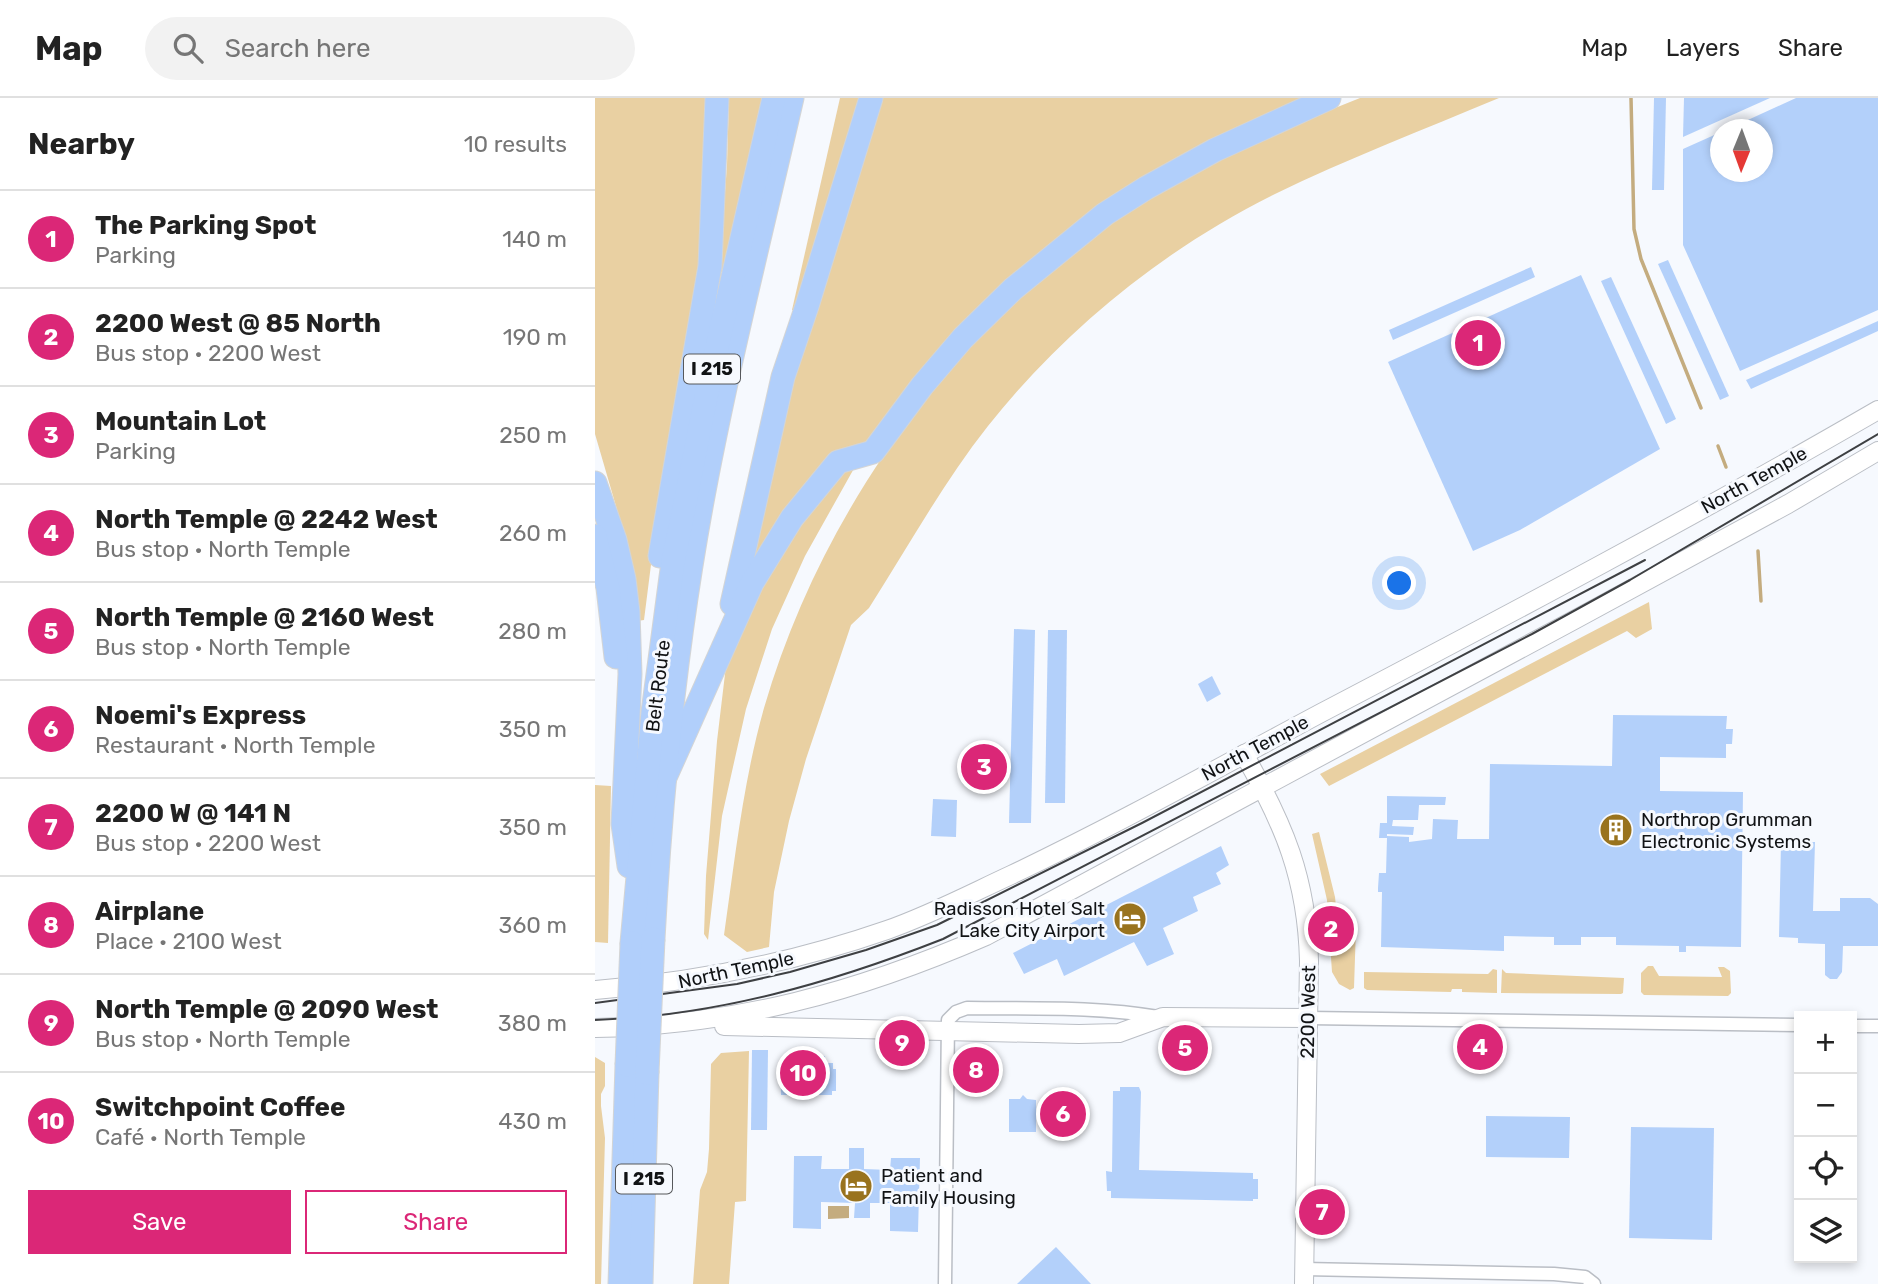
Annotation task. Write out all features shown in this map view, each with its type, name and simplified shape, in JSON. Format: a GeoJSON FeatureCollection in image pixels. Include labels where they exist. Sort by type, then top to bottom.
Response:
{"type":"FeatureCollection","features":[{"type":"Feature","properties":{"kind":"highway"},"geometry":{"type":"LineString","coordinates":[[663,643],[657,589],[663,530],[710,267],[717,98]]}},
{"type":"Feature","properties":{"kind":"highway","name":"Belt Route"},"geometry":{"type":"LineString","coordinates":[[642,941],[635,911],[653,712],[673,562],[706,400],[774,98]]}},
{"type":"Feature","properties":{"kind":"highway","name":"Belt Route"},"geometry":{"type":"LineString","coordinates":[[620,1284],[637,1069],[642,941],[685,609],[704,492],[792,98]]}},
{"type":"Feature","properties":{"kind":"highway"},"geometry":{"type":"LineString","coordinates":[[720,655],[783,377],[871,98]]}},
{"type":"Feature","properties":{"kind":"highway"},"geometry":{"type":"LineString","coordinates":[[663,782],[752,583],[792,518],[838,462],[873,452],[938,367],[1013,289],[1105,214],[1215,150],[1329,98]]}},
{"type":"Feature","properties":{"kind":"highway"},"geometry":{"type":"LineString","coordinates":[[595,483],[615,540],[628,612],[631,674],[623,824]]}},
{"type":"Feature","properties":{"kind":"highway"},"geometry":{"type":"LineString","coordinates":[[595,536],[608,588],[617,661],[615,791],[623,824],[635,911]]}},
{"type":"Feature","properties":{"kind":"highway","name":"Belt Route"},"geometry":{"type":"LineString","coordinates":[[637,1069],[641,1284]]}},
{"type":"Feature","properties":{"kind":"main road","name":"North Temple"},"geometry":{"type":"LineString","coordinates":[[595,990],[655,985],[759,967],[890,929],[943,907],[1064,850],[1637,545],[1878,410]]}},
{"type":"Feature","properties":{"kind":"main road","name":"North Temple"},"geometry":{"type":"LineString","coordinates":[[679,1024],[747,1014],[842,990],[938,957],[1020,918],[1731,535],[1878,451]]}},
{"type":"Feature","properties":{"kind":"main road","name":"2200 West"},"geometry":{"type":"LineString","coordinates":[[1244,754],[1289,845],[1303,897],[1308,940],[1304,1276]]}},
{"type":"Feature","properties":{"kind":"main road","name":"North Temple"},"geometry":{"type":"LineString","coordinates":[[595,1028],[679,1024],[948,1032],[1119,1033],[1163,1017],[1308,1018]]}},
{"type":"Feature","properties":{"kind":"street","name":"North Temple"},"geometry":{"type":"LineString","coordinates":[[1308,1018],[1794,1025]]}},
{"type":"Feature","properties":{"kind":"street"},"geometry":{"type":"LineString","coordinates":[[1857,1026],[1878,1026]]}},
{"type":"Feature","properties":{"kind":"street"},"geometry":{"type":"LineString","coordinates":[[945,1284],[948,1032]]}},
{"type":"Feature","properties":{"kind":"street"},"geometry":{"type":"LineString","coordinates":[[1304,1276],[1581,1276],[1590,1279],[1594,1284]]}},
{"type":"Feature","properties":{"kind":"shaded area"},"geometry":{"type":"Polygon","coordinates":[[[595,98],[712,98],[707,225],[654,541],[644,620],[637,621],[625,537],[595,434],[595,98]]]}},
{"type":"Feature","properties":{"kind":"shaded area"},"geometry":{"type":"Polygon","coordinates":[[[729,98],[766,98],[727,268],[719,274],[727,165],[729,98]]]}},
{"type":"Feature","properties":{"kind":"shaded area"},"geometry":{"type":"Polygon","coordinates":[[[840,98],[861,98],[800,311],[792,310],[840,98]]]}},
{"type":"Feature","properties":{"kind":"shaded area"},"geometry":{"type":"Polygon","coordinates":[[[877,98],[1307,98],[1097,209],[1046,248],[995,291],[866,447],[805,556],[772,629],[746,709],[722,816],[708,940],[704,934],[706,876],[728,649],[782,421],[877,98]]]}},
{"type":"Feature","properties":{"kind":"shaded area"},"geometry":{"type":"Polygon","coordinates":[[[1360,98],[1499,98],[1302,181],[1194,240],[1119,294],[1083,324],[1018,390],[956,470],[869,608],[851,625],[806,759],[789,821],[774,892],[769,947],[747,952],[724,935],[745,792],[764,708],[792,627],[828,548],[872,474],[922,403],[978,338],[1041,278],[1109,225],[1203,167],[1360,98]]]}},
{"type":"Feature","properties":{"kind":"shaded area"},"geometry":{"type":"Polygon","coordinates":[[[1649,602],[1652,629],[1636,638],[1627,631],[1329,786],[1320,774],[1649,602]]]}},
{"type":"Feature","properties":{"kind":"shaded area"},"geometry":{"type":"Polygon","coordinates":[[[595,785],[611,786],[608,943],[595,942],[595,785]]]}},
{"type":"Feature","properties":{"kind":"shaded area"},"geometry":{"type":"Polygon","coordinates":[[[1319,832],[1335,897],[1339,935],[1356,927],[1354,988],[1350,990],[1339,984],[1332,972],[1327,900],[1312,834],[1319,832]]]}},
{"type":"Feature","properties":{"kind":"shaded area"},"geometry":{"type":"Polygon","coordinates":[[[1648,966],[1653,966],[1659,976],[1722,977],[1718,967],[1724,967],[1730,971],[1731,993],[1728,996],[1644,995],[1641,992],[1641,973],[1648,966]]]}},
{"type":"Feature","properties":{"kind":"shaded area"},"geometry":{"type":"Polygon","coordinates":[[[1493,969],[1497,970],[1497,993],[1462,992],[1462,989],[1452,989],[1451,992],[1364,988],[1364,972],[1488,974],[1493,969]]]}},
{"type":"Feature","properties":{"kind":"shaded area"},"geometry":{"type":"Polygon","coordinates":[[[1502,969],[1506,973],[1624,978],[1623,993],[1501,993],[1502,969]]]}},
{"type":"Feature","properties":{"kind":"shaded area"},"geometry":{"type":"Polygon","coordinates":[[[749,1051],[746,1201],[735,1202],[729,1284],[693,1284],[700,1190],[707,1172],[709,1149],[711,1064],[721,1053],[749,1051]]]}},
{"type":"Feature","properties":{"kind":"shaded area"},"geometry":{"type":"Polygon","coordinates":[[[595,1057],[605,1063],[605,1086],[601,1094],[605,1138],[601,1284],[595,1284],[595,1057]]]}},
{"type":"Feature","properties":{"kind":"shaded area"},"geometry":{"type":"Polygon","coordinates":[[[828,1206],[849,1206],[849,1218],[828,1219],[828,1206]]]}},
{"type":"Feature","properties":{"kind":"building"},"geometry":{"type":"Polygon","coordinates":[[[1654,98],[1666,98],[1664,190],[1652,190],[1654,98]]]}},
{"type":"Feature","properties":{"kind":"building"},"geometry":{"type":"Polygon","coordinates":[[[1684,98],[1770,98],[1723,119],[1710,119],[1710,125],[1683,137],[1684,98]]]}},
{"type":"Feature","properties":{"kind":"building"},"geometry":{"type":"Polygon","coordinates":[[[1796,98],[1878,98],[1878,310],[1740,371],[1683,245],[1683,149],[1710,137],[1710,182],[1773,182],[1773,119],[1750,119],[1796,98]]]}},
{"type":"Feature","properties":{"kind":"building"},"geometry":{"type":"Polygon","coordinates":[[[1668,260],[1729,396],[1720,400],[1658,264],[1668,260]]]}},
{"type":"Feature","properties":{"kind":"building"},"geometry":{"type":"Polygon","coordinates":[[[1531,267],[1535,277],[1393,340],[1389,330],[1531,267]]]}},
{"type":"Feature","properties":{"kind":"building"},"geometry":{"type":"Polygon","coordinates":[[[1581,275],[1660,449],[1520,530],[1473,551],[1388,362],[1581,275]]]}},
{"type":"Feature","properties":{"kind":"building"},"geometry":{"type":"Polygon","coordinates":[[[1611,277],[1676,419],[1666,424],[1601,281],[1611,277]]]}},
{"type":"Feature","properties":{"kind":"building"},"geometry":{"type":"Polygon","coordinates":[[[1878,321],[1878,331],[1751,389],[1746,380],[1878,321]]]}},
{"type":"Feature","properties":{"kind":"building"},"geometry":{"type":"Polygon","coordinates":[[[1014,629],[1035,630],[1031,823],[1009,823],[1014,629]]]}},
{"type":"Feature","properties":{"kind":"building"},"geometry":{"type":"Polygon","coordinates":[[[1048,630],[1067,630],[1065,803],[1045,803],[1048,630]]]}},
{"type":"Feature","properties":{"kind":"building"},"geometry":{"type":"Polygon","coordinates":[[[1212,676],[1221,694],[1207,702],[1198,684],[1212,676]]]}},
{"type":"Feature","properties":{"kind":"building","name":"Northrop Grumman Electronic Systems"},"geometry":{"type":"Polygon","coordinates":[[[1613,715],[1727,716],[1726,729],[1733,729],[1732,744],[1726,744],[1726,758],[1660,757],[1660,791],[1743,792],[1741,947],[1686,946],[1686,952],[1679,952],[1679,946],[1616,945],[1616,937],[1581,937],[1581,945],[1554,945],[1554,937],[1504,936],[1504,951],[1381,947],[1382,892],[1378,892],[1378,888],[1379,873],[1386,873],[1387,838],[1379,838],[1380,823],[1387,823],[1387,796],[1446,797],[1445,805],[1419,805],[1418,820],[1393,820],[1392,826],[1414,827],[1413,835],[1387,836],[1409,837],[1409,842],[1432,839],[1433,819],[1458,820],[1457,839],[1489,839],[1490,764],[1612,766],[1613,715]]]}},
{"type":"Feature","properties":{"kind":"building"},"geometry":{"type":"Polygon","coordinates":[[[933,799],[957,800],[956,837],[931,836],[933,799]]]}},
{"type":"Feature","properties":{"kind":"building"},"geometry":{"type":"Polygon","coordinates":[[[1781,842],[1815,842],[1813,911],[1840,911],[1840,898],[1870,898],[1878,904],[1878,946],[1843,946],[1842,972],[1837,979],[1830,979],[1825,975],[1825,944],[1798,943],[1798,938],[1779,937],[1781,842]]]}},
{"type":"Feature","properties":{"kind":"building","name":"Radisson Hotel Salt Lake City Airport"},"geometry":{"type":"Polygon","coordinates":[[[1221,846],[1229,865],[1216,873],[1221,884],[1193,897],[1198,911],[1163,928],[1174,954],[1147,966],[1134,942],[1064,976],[1057,959],[1024,974],[1013,953],[1221,846]]]}},
{"type":"Feature","properties":{"kind":"building"},"geometry":{"type":"Polygon","coordinates":[[[752,1050],[768,1050],[767,1130],[751,1130],[752,1050]]]}},
{"type":"Feature","properties":{"kind":"building"},"geometry":{"type":"Polygon","coordinates":[[[791,1056],[825,1056],[825,1063],[833,1063],[833,1069],[836,1069],[836,1091],[832,1091],[832,1095],[781,1095],[780,1059],[791,1059],[791,1056]]]}},
{"type":"Feature","properties":{"kind":"building"},"geometry":{"type":"Polygon","coordinates":[[[1120,1087],[1139,1087],[1141,1092],[1139,1170],[1253,1173],[1253,1179],[1258,1179],[1258,1199],[1111,1198],[1111,1191],[1107,1191],[1106,1171],[1112,1172],[1113,1091],[1120,1091],[1120,1087]]]}},
{"type":"Feature","properties":{"kind":"building"},"geometry":{"type":"Polygon","coordinates":[[[1023,1095],[1027,1099],[1036,1100],[1036,1132],[1009,1132],[1009,1099],[1020,1099],[1023,1095]]]}},
{"type":"Feature","properties":{"kind":"building"},"geometry":{"type":"Polygon","coordinates":[[[1061,1095],[1066,1100],[1075,1100],[1074,1132],[1047,1132],[1048,1100],[1056,1100],[1061,1095]]]}},
{"type":"Feature","properties":{"kind":"building"},"geometry":{"type":"Polygon","coordinates":[[[1486,1116],[1570,1117],[1569,1158],[1486,1157],[1486,1116]]]}},
{"type":"Feature","properties":{"kind":"building"},"geometry":{"type":"Polygon","coordinates":[[[1631,1127],[1714,1128],[1712,1240],[1629,1238],[1631,1127]]]}},
{"type":"Feature","properties":{"kind":"building","name":"Patient and Family Housing"},"geometry":{"type":"Polygon","coordinates":[[[849,1148],[864,1148],[864,1169],[890,1170],[891,1158],[920,1158],[918,1232],[890,1231],[890,1203],[870,1203],[870,1218],[854,1218],[855,1203],[821,1202],[821,1229],[793,1228],[794,1156],[822,1156],[821,1169],[849,1169],[849,1148]]]}},
{"type":"Feature","properties":{"kind":"building"},"geometry":{"type":"Polygon","coordinates":[[[1056,1247],[1091,1284],[1017,1284],[1056,1247]]]}},
{"type":"Feature","properties":{"kind":"waterway"},"geometry":{"type":"LineString","coordinates":[[1631,98],[1634,229],[1641,259],[1701,408]]}},
{"type":"Feature","properties":{"kind":"waterway"},"geometry":{"type":"LineString","coordinates":[[1718,446],[1726,467]]}},
{"type":"Feature","properties":{"kind":"waterway"},"geometry":{"type":"LineString","coordinates":[[1758,551],[1761,601]]}},
{"type":"Feature","properties":{"kind":"tram line"},"geometry":{"type":"LineString","coordinates":[[595,1020],[685,1012],[772,994],[858,970],[943,939],[1532,634],[1630,580],[1878,434]]}},
{"type":"Feature","properties":{"kind":"tram line"},"geometry":{"type":"LineString","coordinates":[[595,1003],[737,984],[790,972],[866,950],[937,925],[1142,823],[1645,560]]}},
{"type":"Feature","properties":{"kind":"place","name":"The Parking Spot"},"geometry":{"type":"Point","coordinates":[1478,343]}},
{"type":"Feature","properties":{"kind":"place","name":"Mountain Lot"},"geometry":{"type":"Point","coordinates":[984,767]}},
{"type":"Feature","properties":{"kind":"place","name":"Northrop Grumman Electronic Systems"},"geometry":{"type":"Point","coordinates":[1616,830]}},
{"type":"Feature","properties":{"kind":"place","name":"Radisson Hotel Salt Lake City Airport"},"geometry":{"type":"Point","coordinates":[1130,919]}},
{"type":"Feature","properties":{"kind":"place","name":"2200 West @ 85 North"},"geometry":{"type":"Point","coordinates":[1331,929]}},
{"type":"Feature","properties":{"kind":"place","name":"North Temple @ 2090 West"},"geometry":{"type":"Point","coordinates":[902,1043]}},
{"type":"Feature","properties":{"kind":"place","name":"North Temple @ 2242 West"},"geometry":{"type":"Point","coordinates":[1480,1047]}},
{"type":"Feature","properties":{"kind":"place","name":"North Temple @ 2160 West"},"geometry":{"type":"Point","coordinates":[1185,1048]}},
{"type":"Feature","properties":{"kind":"place","name":"Airplane"},"geometry":{"type":"Point","coordinates":[976,1070]}},
{"type":"Feature","properties":{"kind":"place","name":"Switchpoint Coffee"},"geometry":{"type":"Point","coordinates":[803,1073]}},
{"type":"Feature","properties":{"kind":"place","name":"Noemi's Express"},"geometry":{"type":"Point","coordinates":[1063,1114]}},
{"type":"Feature","properties":{"kind":"place","name":"Patient and Family Housing"},"geometry":{"type":"Point","coordinates":[856,1186]}},
{"type":"Feature","properties":{"kind":"place","name":"2200 W @ 141 N"},"geometry":{"type":"Point","coordinates":[1322,1212]}}]}
